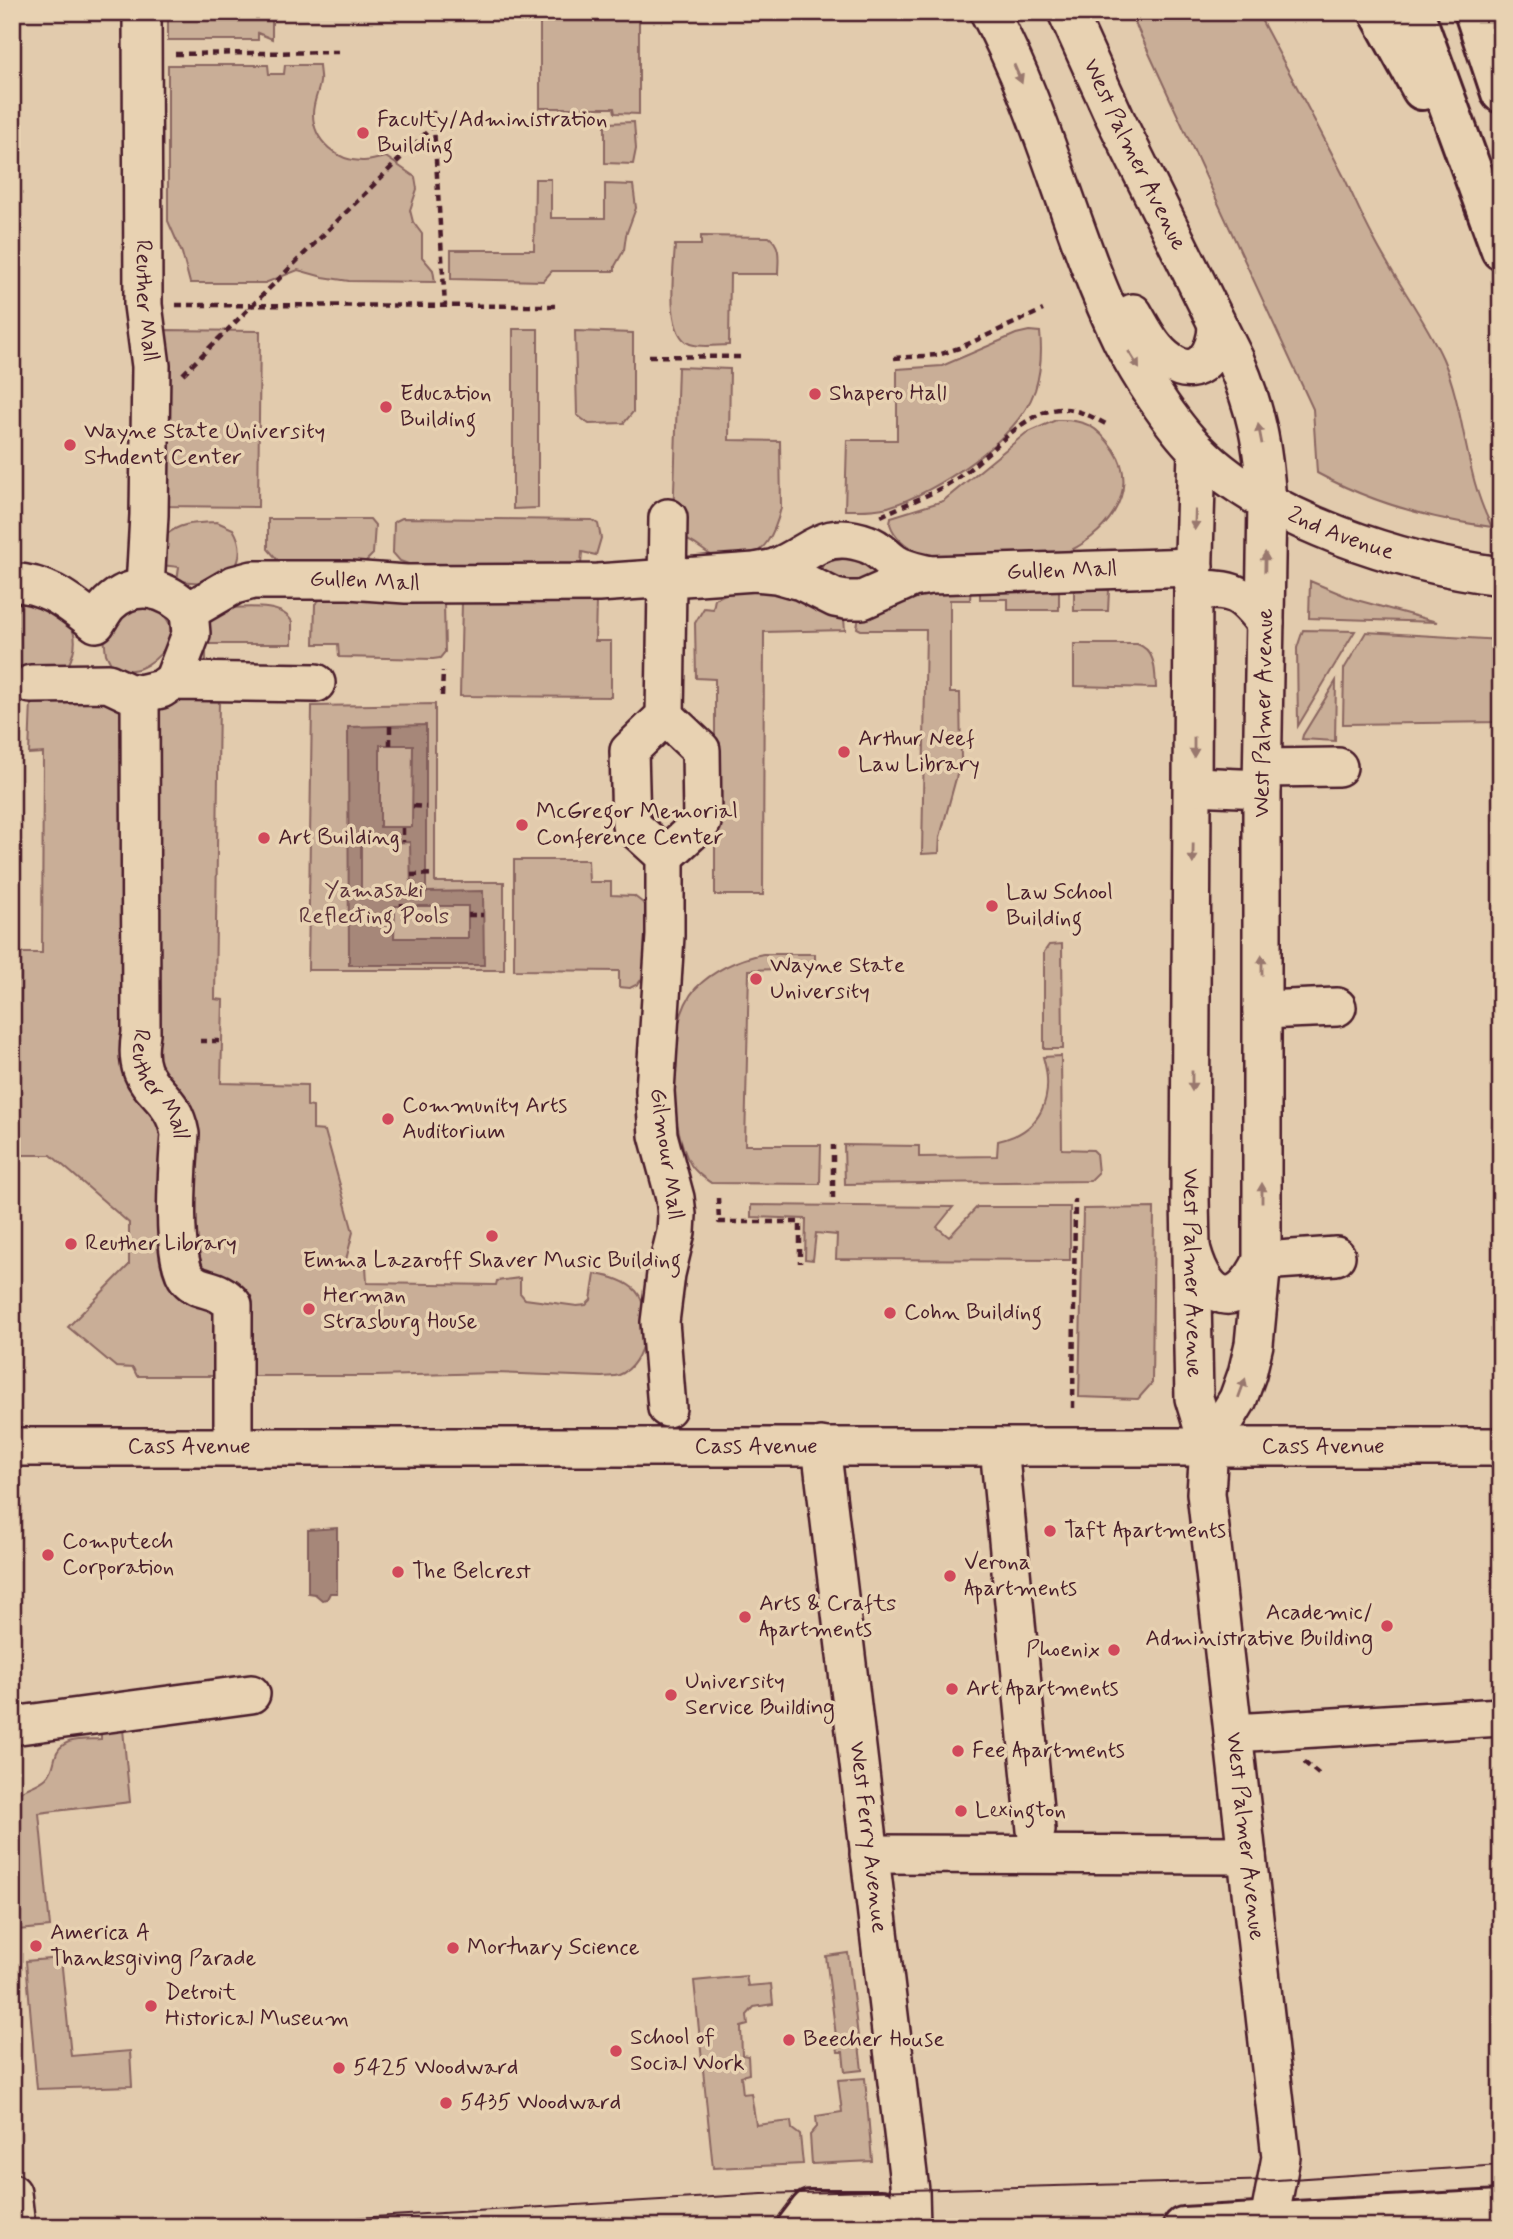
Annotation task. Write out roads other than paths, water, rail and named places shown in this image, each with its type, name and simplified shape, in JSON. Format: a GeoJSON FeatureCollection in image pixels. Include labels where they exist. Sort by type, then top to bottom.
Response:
{"type":"FeatureCollection","features":[{"type":"Feature","properties":{"kind":"main road"},"geometry":{"type":"LineString","coordinates":[[1380,12],[1481,201]]}},
{"type":"Feature","properties":{"kind":"main road"},"geometry":{"type":"LineString","coordinates":[[1414,12],[1501,250]]}},
{"type":"Feature","properties":{"kind":"main road"},"geometry":{"type":"LineString","coordinates":[[1474,12],[1501,93]]}},
{"type":"Feature","properties":{"kind":"main road"},"geometry":{"type":"LineString","coordinates":[[797,2227],[810,2210],[881,2210],[902,2227]]}},
{"type":"Feature","properties":{"kind":"main road"},"geometry":{"type":"LineString","coordinates":[[1182,2227],[1268,2225],[1501,2210]]}},
{"type":"Feature","properties":{"kind":"street","name":"Reuther Mall"},"geometry":{"type":"LineString","coordinates":[[142,12],[143,305],[151,366],[145,588]]}},
{"type":"Feature","properties":{"kind":"street"},"geometry":{"type":"LineString","coordinates":[[989,12],[1023,84],[1123,342],[1176,426],[1198,451]]}},
{"type":"Feature","properties":{"kind":"street","name":"West Palmer Avenue"},"geometry":{"type":"LineString","coordinates":[[1067,12],[1115,118],[1251,397],[1261,436],[1267,502],[1263,778],[1262,1261],[1254,1344],[1247,1374],[1238,1399],[1209,1447]]}},
{"type":"Feature","properties":{"kind":"street"},"geometry":{"type":"LineString","coordinates":[[1060,184],[1140,325],[1160,354],[1171,363],[1184,368],[1196,368],[1205,362],[1213,349],[1217,339],[1217,326]]}},
{"type":"Feature","properties":{"kind":"street","name":"West Palmer Avenue"},"geometry":{"type":"LineString","coordinates":[[1198,451],[1194,578],[1191,1250],[1194,1398],[1209,1447],[1206,1493],[1281,2157],[1268,2225]]}},
{"type":"Feature","properties":{"kind":"street","name":"2nd Avenue"},"geometry":{"type":"LineString","coordinates":[[1198,451],[1229,478],[1267,502],[1317,526],[1385,551],[1439,566],[1501,576]]}},
{"type":"Feature","properties":{"kind":"street"},"geometry":{"type":"LineString","coordinates":[[665,716],[701,750],[702,822],[665,856],[631,825],[629,751],[665,716],[668,518]]}},
{"type":"Feature","properties":{"kind":"street","name":"Gullen Mall"},"geometry":{"type":"LineString","coordinates":[[189,611],[234,585],[253,580],[456,584],[598,583],[755,572],[777,567],[819,543],[834,538],[848,538],[869,544],[894,563],[930,575]]}},
{"type":"Feature","properties":{"kind":"street","name":"Gullen Mall"},"geometry":{"type":"LineString","coordinates":[[755,572],[801,581],[835,598],[846,600],[862,600],[912,578],[930,575],[1194,578],[1243,597],[1265,622]]}},
{"type":"Feature","properties":{"kind":"street"},"geometry":{"type":"LineString","coordinates":[[12,582],[48,589],[96,623],[109,603],[145,588],[166,592],[178,600],[189,611],[191,634],[183,659],[140,686]]}},
{"type":"Feature","properties":{"kind":"street","name":"Reuther Mall"},"geometry":{"type":"LineString","coordinates":[[96,623],[94,642],[98,668],[140,686],[141,1034],[138,1051],[142,1076],[177,1117],[180,1134],[177,1245],[181,1265],[186,1278],[195,1285],[220,1292],[233,1305],[233,1445]]}},
{"type":"Feature","properties":{"kind":"street"},"geometry":{"type":"LineString","coordinates":[[31,684],[140,686],[316,683]]}},
{"type":"Feature","properties":{"kind":"street"},"geometry":{"type":"LineString","coordinates":[[1194,786],[1338,766]]}},
{"type":"Feature","properties":{"kind":"street","name":"Gilmour Mall"},"geometry":{"type":"LineString","coordinates":[[665,856],[665,936],[655,1091],[658,1135],[677,1215],[660,1322],[667,1408]]}},
{"type":"Feature","properties":{"kind":"street"},"geometry":{"type":"LineString","coordinates":[[1262,1010],[1337,1007]]}},
{"type":"Feature","properties":{"kind":"street"},"geometry":{"type":"LineString","coordinates":[[1191,1250],[1197,1271],[1205,1283],[1214,1292],[1226,1296],[1237,1294],[1248,1285],[1262,1261],[1335,1256]]}},
{"type":"Feature","properties":{"kind":"street","name":"West Ferry Avenue"},"geometry":{"type":"LineString","coordinates":[[821,1446],[910,2191],[911,2227]]}},
{"type":"Feature","properties":{"kind":"street","name":"Cass Avenue"},"geometry":{"type":"LineString","coordinates":[[12,1447],[1501,1447]]}},
{"type":"Feature","properties":{"kind":"street"},"geometry":{"type":"LineString","coordinates":[[999,1447],[1036,1830]]}},
{"type":"Feature","properties":{"kind":"street"},"geometry":{"type":"LineString","coordinates":[[12,1726],[251,1694]]}},
{"type":"Feature","properties":{"kind":"street"},"geometry":{"type":"LineString","coordinates":[[1233,1733],[1501,1717]]}},
{"type":"Feature","properties":{"kind":"street"},"geometry":{"type":"LineString","coordinates":[[869,1854],[1247,1855]]}},
{"type":"Feature","properties":{"kind":"street"},"geometry":{"type":"LineString","coordinates":[[12,2193],[16,2227]]}},
{"type":"Feature","properties":{"kind":"tram line"},"geometry":{"type":"LineString","coordinates":[[203,2227],[762,2194],[1277,2180],[1501,2165]]}},
{"type":"Feature","properties":{"kind":"place","name":"Faculty/Administration Building"},"geometry":{"type":"Point","coordinates":[363,133]}},
{"type":"Feature","properties":{"kind":"place","name":"Shapero Hall"},"geometry":{"type":"Point","coordinates":[815,394]}},
{"type":"Feature","properties":{"kind":"place","name":"Education Building"},"geometry":{"type":"Point","coordinates":[386,407]}},
{"type":"Feature","properties":{"kind":"place","name":"Wayne State University Student Center"},"geometry":{"type":"Point","coordinates":[70,445]}},
{"type":"Feature","properties":{"kind":"place","name":"Arthur Neef Law Library"},"geometry":{"type":"Point","coordinates":[844,752]}},
{"type":"Feature","properties":{"kind":"place","name":"McGregor Memorial Conference Center"},"geometry":{"type":"Point","coordinates":[522,825]}},
{"type":"Feature","properties":{"kind":"place","name":"Art Building"},"geometry":{"type":"Point","coordinates":[264,838]}},
{"type":"Feature","properties":{"kind":"place","name":"Law School Building"},"geometry":{"type":"Point","coordinates":[992,906]}},
{"type":"Feature","properties":{"kind":"place","name":"Wayne State University"},"geometry":{"type":"Point","coordinates":[756,979]}},
{"type":"Feature","properties":{"kind":"place","name":"Community Arts Auditorium"},"geometry":{"type":"Point","coordinates":[388,1119]}},
{"type":"Feature","properties":{"kind":"place","name":"Emma Lazaroff Shaver Music Building"},"geometry":{"type":"Point","coordinates":[492,1236]}},
{"type":"Feature","properties":{"kind":"place","name":"Reuther Library"},"geometry":{"type":"Point","coordinates":[71,1244]}},
{"type":"Feature","properties":{"kind":"place","name":"Herman Strasburg House"},"geometry":{"type":"Point","coordinates":[309,1309]}},
{"type":"Feature","properties":{"kind":"place","name":"Cohn Building"},"geometry":{"type":"Point","coordinates":[890,1313]}},
{"type":"Feature","properties":{"kind":"place","name":"Taft Apartments"},"geometry":{"type":"Point","coordinates":[1050,1531]}},
{"type":"Feature","properties":{"kind":"place","name":"Computech Corporation"},"geometry":{"type":"Point","coordinates":[48,1555]}},
{"type":"Feature","properties":{"kind":"place","name":"The Belcrest"},"geometry":{"type":"Point","coordinates":[398,1572]}},
{"type":"Feature","properties":{"kind":"place","name":"Verona Apartments"},"geometry":{"type":"Point","coordinates":[950,1576]}},
{"type":"Feature","properties":{"kind":"place","name":"Arts & Crafts Apartments"},"geometry":{"type":"Point","coordinates":[745,1617]}},
{"type":"Feature","properties":{"kind":"place","name":"Academic/ Administrative Building"},"geometry":{"type":"Point","coordinates":[1387,1626]}},
{"type":"Feature","properties":{"kind":"place","name":"Phoenix"},"geometry":{"type":"Point","coordinates":[1114,1650]}},
{"type":"Feature","properties":{"kind":"place","name":"Art Apartments"},"geometry":{"type":"Point","coordinates":[952,1689]}},
{"type":"Feature","properties":{"kind":"place","name":"University Service Building"},"geometry":{"type":"Point","coordinates":[671,1695]}},
{"type":"Feature","properties":{"kind":"place","name":"Fee Apartments"},"geometry":{"type":"Point","coordinates":[958,1751]}},
{"type":"Feature","properties":{"kind":"place","name":"Lexington"},"geometry":{"type":"Point","coordinates":[961,1811]}},
{"type":"Feature","properties":{"kind":"place","name":"America A Thanksgiving Parade"},"geometry":{"type":"Point","coordinates":[36,1946]}},
{"type":"Feature","properties":{"kind":"place","name":"Mortuary Science"},"geometry":{"type":"Point","coordinates":[453,1948]}},
{"type":"Feature","properties":{"kind":"place","name":"Detroit Historical Museum"},"geometry":{"type":"Point","coordinates":[151,2006]}},
{"type":"Feature","properties":{"kind":"place","name":"Beecher House"},"geometry":{"type":"Point","coordinates":[789,2040]}},
{"type":"Feature","properties":{"kind":"place","name":"School of Social Work"},"geometry":{"type":"Point","coordinates":[616,2051]}},
{"type":"Feature","properties":{"kind":"place","name":"5425 Woodward"},"geometry":{"type":"Point","coordinates":[339,2068]}},
{"type":"Feature","properties":{"kind":"place","name":"5435 Woodward"},"geometry":{"type":"Point","coordinates":[446,2103]}},
{"type":"Feature","properties":{"kind":"park label","name":"Yamasaki Reflecting Pools"},"geometry":{"type":"Point","coordinates":[374,904]}}]}
